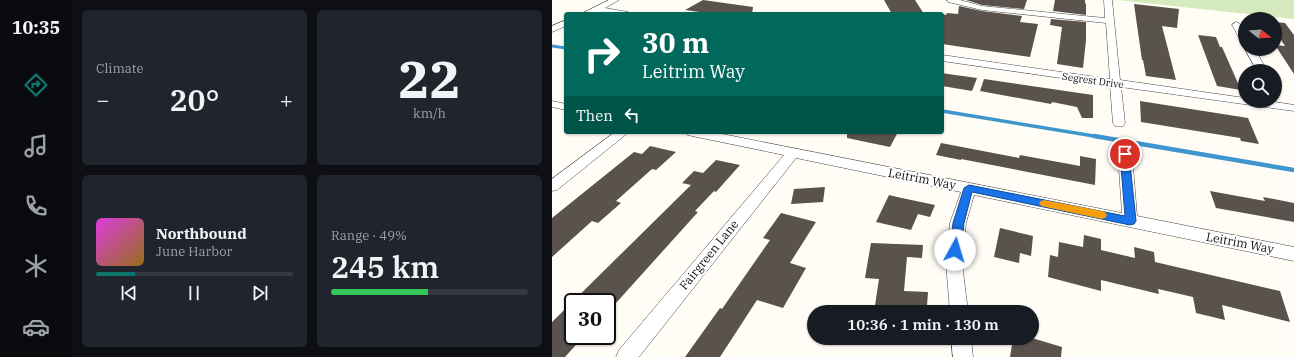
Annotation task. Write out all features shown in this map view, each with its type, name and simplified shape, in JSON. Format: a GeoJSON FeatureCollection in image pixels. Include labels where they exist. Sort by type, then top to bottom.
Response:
{"type":"FeatureCollection","features":[{"type":"Feature","properties":{"kind":"street"},"geometry":{"type":"LineString","coordinates":[[589,12],[615,0]]}},
{"type":"Feature","properties":{"kind":"street"},"geometry":{"type":"LineString","coordinates":[[951,0],[982,8],[1110,21]]}},
{"type":"Feature","properties":{"kind":"street"},"geometry":{"type":"LineString","coordinates":[[1108,0],[1119,123]]}},
{"type":"Feature","properties":{"kind":"street"},"geometry":{"type":"LineString","coordinates":[[596,9],[615,12]]}},
{"type":"Feature","properties":{"kind":"street"},"geometry":{"type":"LineString","coordinates":[[552,29],[564,24]]}},
{"type":"Feature","properties":{"kind":"street"},"geometry":{"type":"LineString","coordinates":[[1236,25],[1238,29]]}},
{"type":"Feature","properties":{"kind":"street","name":"Segrest Drive"},"geometry":{"type":"LineString","coordinates":[[944,58],[1238,100]]}},
{"type":"Feature","properties":{"kind":"street"},"geometry":{"type":"LineString","coordinates":[[552,104],[564,106]]}},
{"type":"Feature","properties":{"kind":"street","name":"Segrest Drive"},"geometry":{"type":"LineString","coordinates":[[1282,106],[1294,108]]}},
{"type":"Feature","properties":{"kind":"street"},"geometry":{"type":"LineString","coordinates":[[552,186],[620,134]]}},
{"type":"Feature","properties":{"kind":"street","name":"Leitrim Way"},"geometry":{"type":"LineString","coordinates":[[702,134],[1294,254]]}},
{"type":"Feature","properties":{"kind":"street","name":"Fairgreen Lane"},"geometry":{"type":"LineString","coordinates":[[626,357],[793,153]]}},
{"type":"Feature","properties":{"kind":"street"},"geometry":{"type":"LineString","coordinates":[[1125,154],[1130,221]]}},
{"type":"Feature","properties":{"kind":"street"},"geometry":{"type":"LineString","coordinates":[[958,305],[954,263],[958,223],[969,188]]}},
{"type":"Feature","properties":{"kind":"street"},"geometry":{"type":"LineString","coordinates":[[962,345],[963,357]]}},
{"type":"Feature","properties":{"kind":"green space"},"geometry":{"type":"Polygon","coordinates":[[[1118,0],[1294,0],[1294,19],[1282,18],[1282,12],[1238,13],[1118,0]]]}},
{"type":"Feature","properties":{"kind":"building"},"geometry":{"type":"Polygon","coordinates":[[[703,0],[753,7],[752,12],[700,12],[685,10],[703,0]]]}},
{"type":"Feature","properties":{"kind":"building"},"geometry":{"type":"Polygon","coordinates":[[[884,0],[915,0],[923,12],[891,12],[884,0]]]}},
{"type":"Feature","properties":{"kind":"building"},"geometry":{"type":"Polygon","coordinates":[[[966,0],[1027,0],[1024,9],[982,5],[966,0]]]}},
{"type":"Feature","properties":{"kind":"building"},"geometry":{"type":"Polygon","coordinates":[[[1055,0],[1085,0],[1086,15],[1053,11],[1055,0]]]}},
{"type":"Feature","properties":{"kind":"building"},"geometry":{"type":"Polygon","coordinates":[[[1134,4],[1179,9],[1177,28],[1162,26],[1176,80],[1146,76],[1142,60],[1134,4]]]}},
{"type":"Feature","properties":{"kind":"building"},"geometry":{"type":"Polygon","coordinates":[[[959,6],[982,11],[1022,16],[1020,22],[1038,24],[1030,57],[944,44],[944,14],[946,15],[947,13],[958,14],[959,6]]]}},
{"type":"Feature","properties":{"kind":"building"},"geometry":{"type":"Polygon","coordinates":[[[1051,19],[1086,22],[1083,68],[1057,64],[1062,27],[1050,25],[1051,19]]]}},
{"type":"Feature","properties":{"kind":"building"},"geometry":{"type":"Polygon","coordinates":[[[1282,23],[1285,23],[1294,35],[1294,74],[1282,56],[1282,46],[1285,46],[1282,42],[1282,23]]]}},
{"type":"Feature","properties":{"kind":"building"},"geometry":{"type":"Polygon","coordinates":[[[1198,35],[1216,37],[1238,83],[1238,90],[1217,86],[1198,35]]]}},
{"type":"Feature","properties":{"kind":"building"},"geometry":{"type":"Polygon","coordinates":[[[944,73],[977,78],[972,91],[944,86],[944,73]]]}},
{"type":"Feature","properties":{"kind":"building"},"geometry":{"type":"Polygon","coordinates":[[[984,79],[1093,95],[1093,118],[1082,118],[1077,107],[1052,102],[1051,104],[980,91],[984,79]]]}},
{"type":"Feature","properties":{"kind":"building"},"geometry":{"type":"Polygon","coordinates":[[[1140,101],[1248,118],[1259,144],[1241,141],[1240,138],[1141,122],[1140,101]]]}},
{"type":"Feature","properties":{"kind":"building"},"geometry":{"type":"Polygon","coordinates":[[[847,134],[897,134],[890,147],[847,138],[847,134]]]}},
{"type":"Feature","properties":{"kind":"building"},"geometry":{"type":"Polygon","coordinates":[[[941,143],[1019,158],[1020,155],[1080,166],[1080,156],[1096,159],[1095,185],[936,155],[941,143]]]}},
{"type":"Feature","properties":{"kind":"building"},"geometry":{"type":"Polygon","coordinates":[[[650,146],[676,152],[656,170],[652,169],[616,201],[621,203],[598,223],[592,221],[552,257],[552,218],[634,152],[642,154],[650,146]]]}},
{"type":"Feature","properties":{"kind":"building"},"geometry":{"type":"Polygon","coordinates":[[[716,160],[740,165],[716,192],[714,191],[695,211],[698,212],[616,303],[616,293],[581,293],[691,185],[682,183],[694,171],[703,173],[716,160]]]}},
{"type":"Feature","properties":{"kind":"building"},"geometry":{"type":"Polygon","coordinates":[[[825,187],[823,202],[791,204],[794,189],[825,187]]]}},
{"type":"Feature","properties":{"kind":"building"},"geometry":{"type":"Polygon","coordinates":[[[1210,191],[1265,201],[1263,197],[1294,203],[1294,222],[1216,208],[1210,191]]]}},
{"type":"Feature","properties":{"kind":"building"},"geometry":{"type":"Polygon","coordinates":[[[889,195],[935,205],[930,217],[918,214],[911,230],[876,222],[889,195]]]}},
{"type":"Feature","properties":{"kind":"building"},"geometry":{"type":"Polygon","coordinates":[[[781,213],[816,222],[790,263],[806,268],[783,308],[757,300],[720,357],[685,357],[720,308],[722,309],[770,240],[763,238],[781,213]]]}},
{"type":"Feature","properties":{"kind":"building"},"geometry":{"type":"Polygon","coordinates":[[[1000,228],[1033,236],[1031,256],[1020,253],[1019,263],[994,257],[1000,228]]]}},
{"type":"Feature","properties":{"kind":"building"},"geometry":{"type":"Polygon","coordinates":[[[1084,235],[1101,239],[1101,250],[1135,258],[1134,247],[1154,252],[1155,262],[1280,291],[1290,322],[1222,305],[1225,320],[1196,313],[1193,297],[1158,289],[1159,294],[1101,280],[1101,291],[1048,277],[1050,255],[1058,257],[1059,242],[1083,247],[1084,235]]]}},
{"type":"Feature","properties":{"kind":"building"},"geometry":{"type":"Polygon","coordinates":[[[871,243],[923,245],[922,258],[907,257],[904,291],[928,292],[927,305],[875,305],[879,279],[865,278],[871,243]]]}},
{"type":"Feature","properties":{"kind":"building"},"geometry":{"type":"Polygon","coordinates":[[[564,310],[564,345],[576,345],[565,357],[552,357],[552,322],[564,310]]]}},
{"type":"Feature","properties":{"kind":"building"},"geometry":{"type":"Polygon","coordinates":[[[1039,340],[1062,347],[1061,357],[1010,357],[1012,345],[1039,345],[1039,340]]]}},
{"type":"Feature","properties":{"kind":"waterway"},"geometry":{"type":"LineString","coordinates":[[552,46],[564,48]]}},
{"type":"Feature","properties":{"kind":"waterway"},"geometry":{"type":"LineString","coordinates":[[944,111],[1096,136]]}},
{"type":"Feature","properties":{"kind":"waterway"},"geometry":{"type":"LineString","coordinates":[[1096,136],[1294,170]]}},
{"type":"Feature","properties":{"kind":"slow traffic"},"geometry":{"type":"LineString","coordinates":[[1044,203],[1102,215]]}},
{"type":"Feature","properties":{"kind":"route"},"geometry":{"type":"LineString","coordinates":[[955,250],[958,223],[969,188],[1130,221],[1125,154]]}}]}
